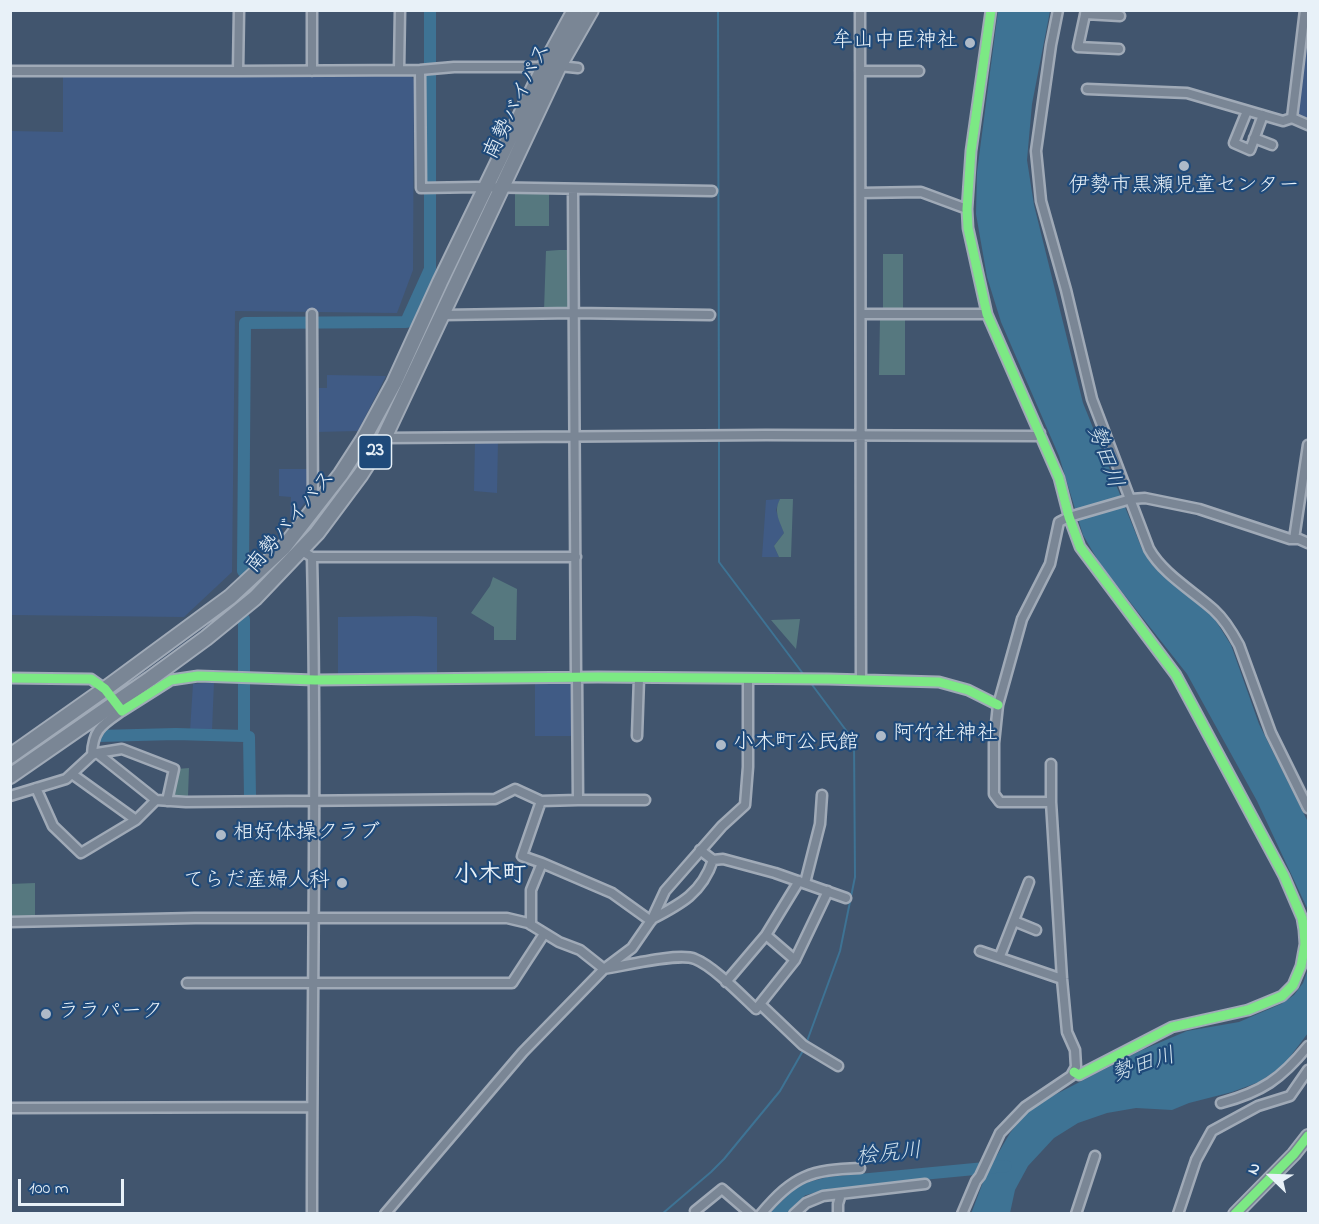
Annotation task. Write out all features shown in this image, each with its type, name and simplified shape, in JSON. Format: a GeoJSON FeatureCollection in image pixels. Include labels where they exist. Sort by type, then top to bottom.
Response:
{"type":"FeatureCollection","features":[{"type":"Feature","properties":{"kind":"highway","name":"南勢バイパス"},"geometry":{"type":"LineString","coordinates":[[10,756],[230,597],[284,547],[313,512],[352,457],[390,391],[486,187],[575,10]]}},
{"type":"Feature","properties":{"kind":"highway","name":"南勢バイパス"},"geometry":{"type":"LineString","coordinates":[[10,776],[118,707],[150,679],[234,616],[307,554],[384,438],[559,66],[591,10]]}},
{"type":"Feature","properties":{"kind":"main road"},"geometry":{"type":"LineString","coordinates":[[1235,1214],[1294,1154],[1308,1136]]}},
{"type":"Feature","properties":{"kind":"street"},"geometry":{"type":"LineString","coordinates":[[238,71],[239,10]]}},
{"type":"Feature","properties":{"kind":"street"},"geometry":{"type":"LineString","coordinates":[[312,10],[312,71]]}},
{"type":"Feature","properties":{"kind":"street"},"geometry":{"type":"LineString","coordinates":[[399,70],[400,10]]}},
{"type":"Feature","properties":{"kind":"street"},"geometry":{"type":"LineString","coordinates":[[860,10],[861,679]]}},
{"type":"Feature","properties":{"kind":"street"},"geometry":{"type":"LineString","coordinates":[[991,10],[971,152],[967,209],[968,228],[987,314],[1059,478],[1080,547],[1176,675],[1284,876],[1302,918],[1305,944],[1298,976],[1282,996],[1248,1010],[1172,1027],[1079,1075],[1074,1072]]}},
{"type":"Feature","properties":{"kind":"street"},"geometry":{"type":"LineString","coordinates":[[1058,10],[1040,112],[1036,151],[1037,173],[1041,201],[1066,290],[1092,399],[1146,541],[1156,560],[1215,611],[1232,632],[1242,652],[1271,733],[1308,808]]}},
{"type":"Feature","properties":{"kind":"street"},"geometry":{"type":"LineString","coordinates":[[1292,118],[1305,10]]}},
{"type":"Feature","properties":{"kind":"street"},"geometry":{"type":"LineString","coordinates":[[1119,49],[1078,47],[1085,12],[1120,16]]}},
{"type":"Feature","properties":{"kind":"street"},"geometry":{"type":"LineString","coordinates":[[559,66],[578,68]]}},
{"type":"Feature","properties":{"kind":"street"},"geometry":{"type":"LineString","coordinates":[[10,71],[544,68]]}},
{"type":"Feature","properties":{"kind":"street"},"geometry":{"type":"LineString","coordinates":[[420,70],[421,188],[712,191]]}},
{"type":"Feature","properties":{"kind":"street"},"geometry":{"type":"LineString","coordinates":[[860,71],[919,70]]}},
{"type":"Feature","properties":{"kind":"street"},"geometry":{"type":"LineString","coordinates":[[1087,89],[1187,93],[1283,121],[1292,118],[1308,125]]}},
{"type":"Feature","properties":{"kind":"street"},"geometry":{"type":"LineString","coordinates":[[1247,111],[1233,143],[1250,150],[1263,115]]}},
{"type":"Feature","properties":{"kind":"street"},"geometry":{"type":"LineString","coordinates":[[1254,138],[1272,145]]}},
{"type":"Feature","properties":{"kind":"street"},"geometry":{"type":"LineString","coordinates":[[573,190],[578,800]]}},
{"type":"Feature","properties":{"kind":"street"},"geometry":{"type":"LineString","coordinates":[[861,193],[921,192],[967,209]]}},
{"type":"Feature","properties":{"kind":"street"},"geometry":{"type":"LineString","coordinates":[[443,315],[574,313],[710,315]]}},
{"type":"Feature","properties":{"kind":"street"},"geometry":{"type":"LineString","coordinates":[[312,314],[313,512]]}},
{"type":"Feature","properties":{"kind":"street"},"geometry":{"type":"LineString","coordinates":[[862,315],[987,314]]}},
{"type":"Feature","properties":{"kind":"street"},"geometry":{"type":"LineString","coordinates":[[384,438],[725,435],[1035,436],[1040,433]]}},
{"type":"Feature","properties":{"kind":"street"},"geometry":{"type":"LineString","coordinates":[[1294,540],[1308,445]]}},
{"type":"Feature","properties":{"kind":"street"},"geometry":{"type":"LineString","coordinates":[[1051,802],[1000,802],[996,799],[994,794],[994,743],[998,705],[1022,620],[1050,564],[1059,522],[1070,516],[1131,499],[1153,499],[1199,509],[1308,543]]}},
{"type":"Feature","properties":{"kind":"street"},"geometry":{"type":"LineString","coordinates":[[312,1214],[315,680],[307,554],[576,557]]}},
{"type":"Feature","properties":{"kind":"street"},"geometry":{"type":"LineString","coordinates":[[645,800],[541,801],[515,789],[495,800],[156,800],[95,754],[93,741],[100,727],[118,707],[171,680],[198,676],[315,680],[861,679],[952,684],[998,705]]}},
{"type":"Feature","properties":{"kind":"street"},"geometry":{"type":"LineString","coordinates":[[10,678],[86,678],[105,689],[118,707]]}},
{"type":"Feature","properties":{"kind":"street"},"geometry":{"type":"LineString","coordinates":[[637,736],[639,678]]}},
{"type":"Feature","properties":{"kind":"street"},"geometry":{"type":"LineString","coordinates":[[385,1214],[523,1052],[604,969],[632,948],[652,920],[665,891],[722,826],[746,805],[748,679]]}},
{"type":"Feature","properties":{"kind":"street"},"geometry":{"type":"LineString","coordinates":[[10,796],[66,778],[95,754],[122,749],[174,769],[167,801]]}},
{"type":"Feature","properties":{"kind":"street"},"geometry":{"type":"LineString","coordinates":[[962,1214],[1000,1133],[1025,1107],[1074,1072],[1075,1050],[1067,1032],[1062,979],[1051,802],[1051,764]]}},
{"type":"Feature","properties":{"kind":"street"},"geometry":{"type":"LineString","coordinates":[[72,774],[135,820]]}},
{"type":"Feature","properties":{"kind":"street"},"geometry":{"type":"LineString","coordinates":[[36,788],[52,826],[81,853],[135,820],[156,800]]}},
{"type":"Feature","properties":{"kind":"street"},"geometry":{"type":"LineString","coordinates":[[726,982],[766,935],[802,882],[820,824],[822,795]]}},
{"type":"Feature","properties":{"kind":"street"},"geometry":{"type":"LineString","coordinates":[[541,801],[522,856],[542,862],[612,893],[652,920]]}},
{"type":"Feature","properties":{"kind":"street"},"geometry":{"type":"LineString","coordinates":[[700,850],[713,860],[723,859],[802,882],[846,898]]}},
{"type":"Feature","properties":{"kind":"street"},"geometry":{"type":"LineString","coordinates":[[652,920],[682,903],[696,890],[710,870],[713,860]]}},
{"type":"Feature","properties":{"kind":"street"},"geometry":{"type":"LineString","coordinates":[[531,925],[531,890],[542,862]]}},
{"type":"Feature","properties":{"kind":"street"},"geometry":{"type":"LineString","coordinates":[[1000,956],[1029,881]]}},
{"type":"Feature","properties":{"kind":"street"},"geometry":{"type":"LineString","coordinates":[[10,921],[195,918],[507,918],[531,925],[559,942],[580,950],[604,969],[680,957],[695,958],[756,1009],[795,960],[828,891]]}},
{"type":"Feature","properties":{"kind":"street"},"geometry":{"type":"LineString","coordinates":[[1014,921],[1036,930]]}},
{"type":"Feature","properties":{"kind":"street"},"geometry":{"type":"LineString","coordinates":[[187,983],[512,983],[544,933]]}},
{"type":"Feature","properties":{"kind":"street"},"geometry":{"type":"LineString","coordinates":[[766,935],[795,960]]}},
{"type":"Feature","properties":{"kind":"street"},"geometry":{"type":"LineString","coordinates":[[980,951],[1062,979]]}},
{"type":"Feature","properties":{"kind":"street"},"geometry":{"type":"LineString","coordinates":[[761,1005],[805,1047],[838,1066]]}},
{"type":"Feature","properties":{"kind":"street"},"geometry":{"type":"LineString","coordinates":[[1221,1103],[1250,1095],[1274,1082],[1290,1068],[1308,1046]]}},
{"type":"Feature","properties":{"kind":"street"},"geometry":{"type":"LineString","coordinates":[[1178,1214],[1196,1160],[1212,1131],[1258,1106],[1290,1096],[1308,1070]]}},
{"type":"Feature","properties":{"kind":"street"},"geometry":{"type":"LineString","coordinates":[[10,1108],[312,1107]]}},
{"type":"Feature","properties":{"kind":"street"},"geometry":{"type":"LineString","coordinates":[[1076,1214],[1095,1156]]}},
{"type":"Feature","properties":{"kind":"street"},"geometry":{"type":"LineString","coordinates":[[761,1214],[782,1191],[796,1180],[828,1169],[860,1168]]}},
{"type":"Feature","properties":{"kind":"street"},"geometry":{"type":"LineString","coordinates":[[794,1214],[806,1203],[821,1196],[925,1184]]}},
{"type":"Feature","properties":{"kind":"street"},"geometry":{"type":"LineString","coordinates":[[695,1213],[722,1189],[751,1214]]}},
{"type":"Feature","properties":{"kind":"street"},"geometry":{"type":"LineString","coordinates":[[821,1196],[838,1209],[841,1194]]}},
{"type":"Feature","properties":{"kind":"shaded area"},"geometry":{"type":"Polygon","coordinates":[[[1308,33],[1308,121],[1297,116],[1308,33]]]}},
{"type":"Feature","properties":{"kind":"shaded area"},"geometry":{"type":"Polygon","coordinates":[[[63,73],[410,74],[414,80],[413,270],[397,313],[235,311],[232,572],[184,617],[11,615],[11,131],[63,132],[63,73]]]}},
{"type":"Feature","properties":{"kind":"shaded area"},"geometry":{"type":"Polygon","coordinates":[[[327,375],[386,376],[358,431],[316,432],[316,388],[327,388],[327,375]]]}},
{"type":"Feature","properties":{"kind":"shaded area"},"geometry":{"type":"Polygon","coordinates":[[[475,441],[498,441],[497,493],[474,491],[475,441]]]}},
{"type":"Feature","properties":{"kind":"shaded area"},"geometry":{"type":"Polygon","coordinates":[[[279,469],[309,469],[308,499],[294,516],[290,517],[291,497],[279,496],[279,469]]]}},
{"type":"Feature","properties":{"kind":"shaded area"},"geometry":{"type":"Polygon","coordinates":[[[780,499],[776,510],[784,533],[774,546],[779,557],[762,557],[766,500],[780,499]]]}},
{"type":"Feature","properties":{"kind":"shaded area"},"geometry":{"type":"Polygon","coordinates":[[[338,617],[437,617],[437,674],[338,675],[338,617]]]}},
{"type":"Feature","properties":{"kind":"shaded area"},"geometry":{"type":"Polygon","coordinates":[[[214,682],[212,731],[190,731],[193,684],[214,682]]]}},
{"type":"Feature","properties":{"kind":"shaded area"},"geometry":{"type":"Polygon","coordinates":[[[535,684],[574,684],[574,736],[535,736],[535,684]]]}},
{"type":"Feature","properties":{"kind":"green space"},"geometry":{"type":"Polygon","coordinates":[[[549,191],[549,226],[515,226],[515,193],[549,191]]]}},
{"type":"Feature","properties":{"kind":"green space"},"geometry":{"type":"Polygon","coordinates":[[[572,250],[572,311],[544,311],[546,251],[572,250]]]}},
{"type":"Feature","properties":{"kind":"green space"},"geometry":{"type":"Polygon","coordinates":[[[883,254],[903,254],[903,313],[883,313],[883,254]]]}},
{"type":"Feature","properties":{"kind":"green space"},"geometry":{"type":"Polygon","coordinates":[[[880,317],[905,317],[905,375],[879,375],[880,317]]]}},
{"type":"Feature","properties":{"kind":"green space"},"geometry":{"type":"Polygon","coordinates":[[[780,499],[793,499],[791,557],[779,557],[774,546],[784,533],[777,512],[780,499]]]}},
{"type":"Feature","properties":{"kind":"green space"},"geometry":{"type":"Polygon","coordinates":[[[493,577],[517,589],[516,640],[494,640],[494,627],[471,613],[490,586],[493,577]]]}},
{"type":"Feature","properties":{"kind":"green space"},"geometry":{"type":"Polygon","coordinates":[[[800,619],[796,649],[771,620],[800,619]]]}},
{"type":"Feature","properties":{"kind":"green space"},"geometry":{"type":"Polygon","coordinates":[[[189,768],[188,796],[171,797],[177,769],[189,768]]]}},
{"type":"Feature","properties":{"kind":"green space"},"geometry":{"type":"Polygon","coordinates":[[[35,883],[35,919],[11,918],[10,884],[35,883]]]}},
{"type":"Feature","properties":{"kind":"water","name":"勢田川"},"geometry":{"type":"Polygon","coordinates":[[[998,11],[1050,11],[1032,104],[1027,160],[1034,205],[1083,403],[1142,549],[1153,566],[1214,618],[1231,645],[1259,724],[1308,822],[1308,916],[1307,908],[1257,801],[1187,674],[1100,564],[1083,535],[1059,456],[1001,322],[987,277],[976,214],[977,172],[998,11]]]}},
{"type":"Feature","properties":{"kind":"water","name":"勢田川"},"geometry":{"type":"Polygon","coordinates":[[[1308,969],[1308,1033],[1283,1066],[1259,1082],[1172,1110],[1136,1108],[1107,1113],[1078,1123],[1054,1138],[1028,1166],[1015,1190],[1010,1213],[971,1214],[986,1174],[1010,1133],[1031,1107],[1142,1050],[1187,1031],[1239,1022],[1281,1004],[1294,995],[1303,983],[1308,969]]]}},
{"type":"Feature","properties":{"kind":"waterway"},"geometry":{"type":"LineString","coordinates":[[243,571],[245,323],[406,322],[430,269],[430,10]]}},
{"type":"Feature","properties":{"kind":"waterway"},"geometry":{"type":"LineString","coordinates":[[718,10],[719,433]]}},
{"type":"Feature","properties":{"kind":"waterway"},"geometry":{"type":"LineString","coordinates":[[719,439],[719,562],[804,675]]}},
{"type":"Feature","properties":{"kind":"waterway"},"geometry":{"type":"LineString","coordinates":[[244,619],[244,736],[249,737],[250,795]]}},
{"type":"Feature","properties":{"kind":"waterway"},"geometry":{"type":"LineString","coordinates":[[806,1044],[840,951],[855,877],[854,741],[810,682]]}},
{"type":"Feature","properties":{"kind":"waterway"},"geometry":{"type":"LineString","coordinates":[[98,736],[176,734],[244,736]]}},
{"type":"Feature","properties":{"kind":"waterway"},"geometry":{"type":"LineString","coordinates":[[662,1214],[724,1159],[780,1091],[804,1049]]}},
{"type":"Feature","properties":{"kind":"waterway","name":"桧尻川"},"geometry":{"type":"LineString","coordinates":[[777,1214],[802,1190],[828,1183],[1006,1166]]}},
{"type":"Feature","properties":{"kind":"cycle path"},"geometry":{"type":"LineString","coordinates":[[991,10],[971,151],[967,209],[968,228],[987,314],[1059,478],[1080,547],[1176,675],[1284,876],[1302,918],[1304,930],[1305,944],[1301,966],[1293,985],[1282,996],[1248,1010],[1172,1027],[1079,1075],[1074,1072]]}},
{"type":"Feature","properties":{"kind":"cycle path"},"geometry":{"type":"LineString","coordinates":[[10,678],[91,679],[105,689],[122,711],[171,680],[198,676],[315,680],[598,677],[939,682],[968,690],[998,705]]}},
{"type":"Feature","properties":{"kind":"cycle path"},"geometry":{"type":"LineString","coordinates":[[1235,1214],[1294,1154],[1308,1136]]}},
{"type":"Feature","properties":{"kind":"place","name":"牟山中臣神社"},"geometry":{"type":"Point","coordinates":[970,43]}},
{"type":"Feature","properties":{"kind":"place","name":"伊勢市黒瀬児童センター"},"geometry":{"type":"Point","coordinates":[1184,166]}},
{"type":"Feature","properties":{"kind":"place","name":"阿竹社神社"},"geometry":{"type":"Point","coordinates":[881,736]}},
{"type":"Feature","properties":{"kind":"place","name":"小木町公民館"},"geometry":{"type":"Point","coordinates":[721,745]}},
{"type":"Feature","properties":{"kind":"place","name":"相好体操クラブ"},"geometry":{"type":"Point","coordinates":[221,835]}},
{"type":"Feature","properties":{"kind":"place","name":"てらだ産婦人科"},"geometry":{"type":"Point","coordinates":[342,883]}},
{"type":"Feature","properties":{"kind":"place","name":"ララパーク"},"geometry":{"type":"Point","coordinates":[46,1014]}},
{"type":"Feature","properties":{"kind":"district","name":"小木町"},"geometry":{"type":"Point","coordinates":[490,877]}}]}
